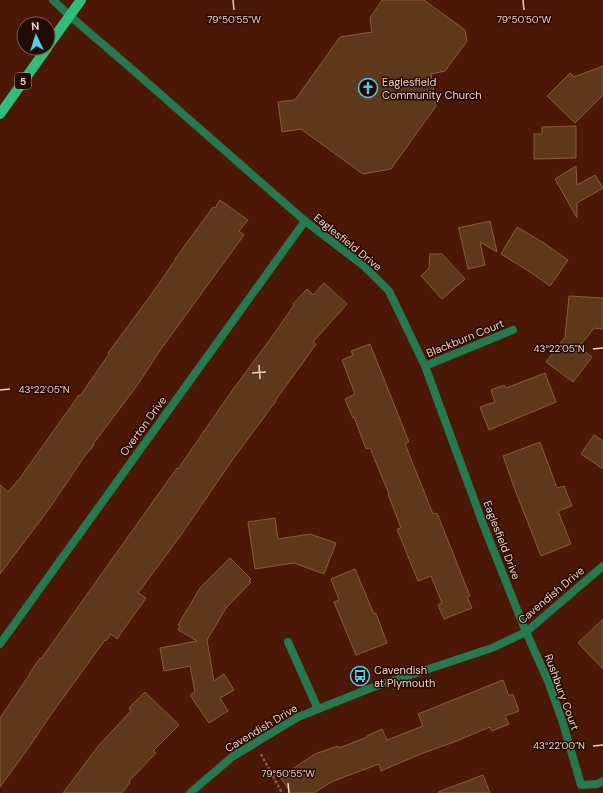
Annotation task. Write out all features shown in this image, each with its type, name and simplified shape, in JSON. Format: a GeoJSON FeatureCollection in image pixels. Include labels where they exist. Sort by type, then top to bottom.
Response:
{"type":"FeatureCollection","features":[{"type":"Feature","properties":{"kind":"main road","name":"5"},"geometry":{"type":"LineString","coordinates":[[56,35],[81,0]]}},
{"type":"Feature","properties":{"kind":"main road","name":"5"},"geometry":{"type":"LineString","coordinates":[[0,114],[41,56]]}},
{"type":"Feature","properties":{"kind":"street","name":"Eaglesfield Drive"},"geometry":{"type":"LineString","coordinates":[[53,0],[304,221],[364,266],[388,291],[425,366],[483,524],[526,632]]}},
{"type":"Feature","properties":{"kind":"street","name":"Overton Drive"},"geometry":{"type":"LineString","coordinates":[[0,644],[304,221]]}},
{"type":"Feature","properties":{"kind":"street","name":"Blackburn Court"},"geometry":{"type":"LineString","coordinates":[[425,366],[513,330]]}},
{"type":"Feature","properties":{"kind":"street","name":"Cavendish Drive"},"geometry":{"type":"LineString","coordinates":[[190,793],[232,757],[298,717],[371,688],[492,648],[526,632],[603,566]]}},
{"type":"Feature","properties":{"kind":"street","name":"Rushbury Court"},"geometry":{"type":"LineString","coordinates":[[526,632],[548,681],[563,723],[581,785],[597,784],[603,781]]}},
{"type":"Feature","properties":{"kind":"street"},"geometry":{"type":"LineString","coordinates":[[288,642],[318,709]]}},
{"type":"Feature","properties":{"kind":"path"},"geometry":{"type":"LineString","coordinates":[[255,743],[282,793]]}},
{"type":"Feature","properties":{"kind":"building","name":"Eaglesfield Community Church"},"geometry":{"type":"Polygon","coordinates":[[[382,0],[424,0],[465,30],[467,41],[445,71],[431,74],[436,106],[391,169],[363,174],[301,129],[282,132],[278,102],[295,100],[340,37],[372,32],[370,18],[382,0]]]}},
{"type":"Feature","properties":{"kind":"building"},"geometry":{"type":"Polygon","coordinates":[[[603,66],[603,95],[575,123],[547,96],[570,73],[574,77],[603,66]]]}},
{"type":"Feature","properties":{"kind":"building"},"geometry":{"type":"Polygon","coordinates":[[[576,126],[576,158],[534,159],[534,134],[542,134],[542,127],[576,126]]]}},
{"type":"Feature","properties":{"kind":"building"},"geometry":{"type":"Polygon","coordinates":[[[576,166],[577,185],[595,175],[603,188],[577,203],[577,218],[555,179],[576,166]]]}},
{"type":"Feature","properties":{"kind":"building"},"geometry":{"type":"Polygon","coordinates":[[[220,200],[248,220],[239,231],[244,235],[161,349],[136,387],[93,444],[94,445],[84,457],[49,509],[0,574],[0,485],[8,492],[20,478],[79,395],[80,396],[109,354],[108,353],[148,299],[175,259],[213,207],[215,208],[220,200]]]}},
{"type":"Feature","properties":{"kind":"building"},"geometry":{"type":"Polygon","coordinates":[[[490,221],[497,252],[480,242],[485,265],[468,269],[458,228],[490,221]]]}},
{"type":"Feature","properties":{"kind":"building"},"geometry":{"type":"Polygon","coordinates":[[[517,227],[544,243],[568,260],[550,286],[501,254],[517,227]]]}},
{"type":"Feature","properties":{"kind":"building"},"geometry":{"type":"Polygon","coordinates":[[[430,254],[442,254],[465,279],[442,299],[421,276],[429,268],[430,254]]]}},
{"type":"Feature","properties":{"kind":"building"},"geometry":{"type":"Polygon","coordinates":[[[324,283],[347,304],[313,342],[316,344],[233,459],[181,535],[138,593],[146,598],[117,639],[111,634],[106,641],[105,640],[0,787],[0,718],[40,658],[41,659],[177,468],[178,469],[229,395],[274,334],[294,305],[293,304],[307,289],[313,295],[324,283]]]}},
{"type":"Feature","properties":{"kind":"building"},"geometry":{"type":"Polygon","coordinates":[[[569,296],[603,298],[603,329],[594,328],[579,347],[592,357],[573,382],[546,362],[565,337],[569,296]]]}},
{"type":"Feature","properties":{"kind":"building"},"geometry":{"type":"Polygon","coordinates":[[[370,344],[409,442],[405,444],[433,514],[437,513],[470,596],[467,597],[472,608],[444,619],[438,605],[442,603],[431,576],[418,581],[397,529],[401,528],[389,494],[370,448],[366,449],[354,417],[353,418],[345,399],[355,394],[342,360],[353,355],[351,351],[370,344]]]}},
{"type":"Feature","properties":{"kind":"building"},"geometry":{"type":"Polygon","coordinates":[[[545,373],[556,402],[489,430],[480,407],[495,402],[491,390],[504,385],[506,388],[545,373]]]}},
{"type":"Feature","properties":{"kind":"building"},"geometry":{"type":"Polygon","coordinates":[[[594,435],[603,441],[603,469],[581,454],[594,435]]]}},
{"type":"Feature","properties":{"kind":"building"},"geometry":{"type":"Polygon","coordinates":[[[540,442],[557,488],[564,486],[572,506],[558,511],[571,544],[541,556],[503,456],[540,442]]]}},
{"type":"Feature","properties":{"kind":"building"},"geometry":{"type":"Polygon","coordinates":[[[275,518],[278,539],[310,534],[336,543],[324,574],[294,563],[255,569],[248,522],[275,518]]]}},
{"type":"Feature","properties":{"kind":"building"},"geometry":{"type":"Polygon","coordinates":[[[230,558],[251,579],[249,581],[251,582],[226,608],[207,640],[214,681],[224,674],[234,690],[220,698],[228,711],[209,723],[190,695],[195,692],[190,666],[164,671],[160,648],[197,641],[178,630],[180,626],[178,625],[200,588],[230,558]]]}},
{"type":"Feature","properties":{"kind":"building"},"geometry":{"type":"Polygon","coordinates":[[[355,569],[374,614],[376,613],[387,643],[356,655],[334,602],[339,600],[331,579],[355,569]]]}},
{"type":"Feature","properties":{"kind":"building"},"geometry":{"type":"Polygon","coordinates":[[[603,619],[603,669],[578,643],[603,619]]]}},
{"type":"Feature","properties":{"kind":"building"},"geometry":{"type":"Polygon","coordinates":[[[503,680],[509,696],[513,694],[519,711],[505,716],[509,724],[492,731],[490,727],[381,771],[379,764],[331,782],[314,793],[291,793],[280,777],[315,754],[338,746],[339,748],[367,737],[382,729],[387,740],[423,726],[418,714],[503,680]]]}},
{"type":"Feature","properties":{"kind":"building"},"geometry":{"type":"Polygon","coordinates":[[[145,692],[179,725],[153,751],[156,753],[129,781],[130,782],[122,793],[63,793],[99,745],[131,711],[129,708],[145,692]]]}},
{"type":"Feature","properties":{"kind":"building"},"geometry":{"type":"Polygon","coordinates":[[[483,775],[490,793],[438,792],[483,775]]]}},
{"type":"Feature","properties":{"kind":"place","name":"Eaglesfield Community Church"},"geometry":{"type":"Point","coordinates":[368,88]}},
{"type":"Feature","properties":{"kind":"place","name":"Cavendish at Plymouth"},"geometry":{"type":"Point","coordinates":[360,676]}}]}
